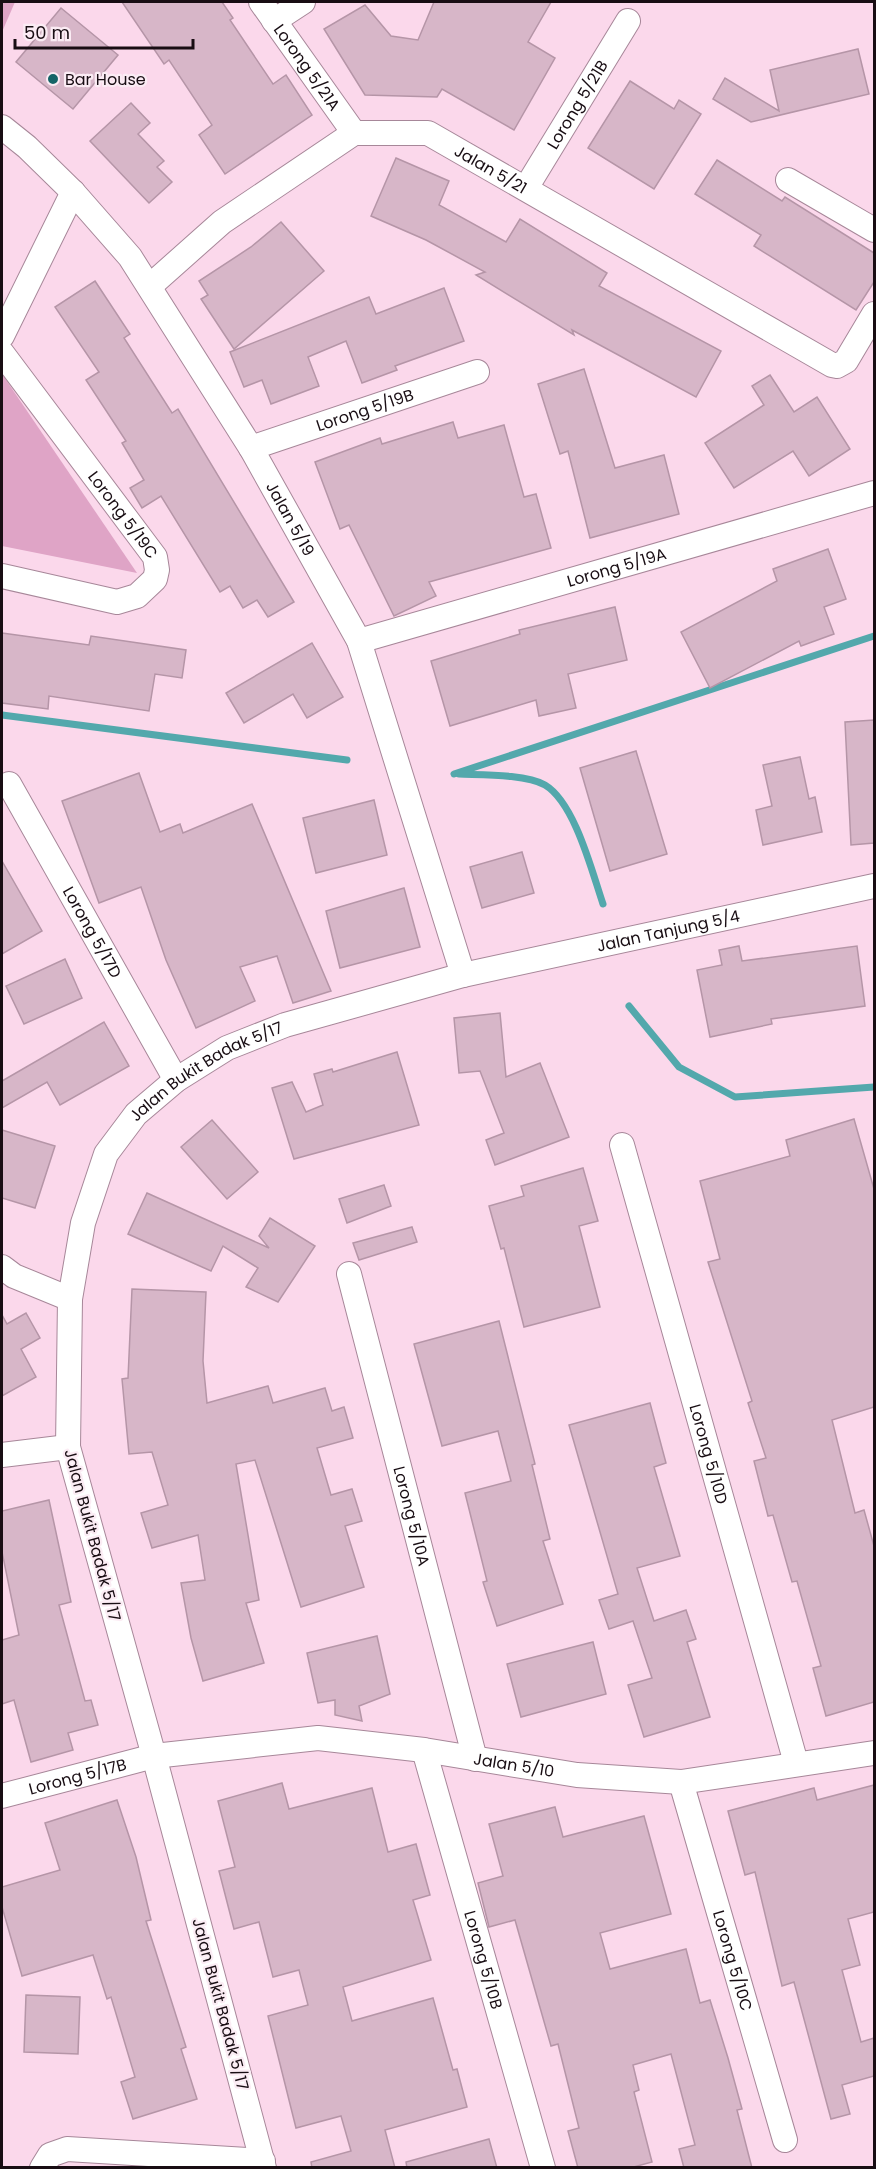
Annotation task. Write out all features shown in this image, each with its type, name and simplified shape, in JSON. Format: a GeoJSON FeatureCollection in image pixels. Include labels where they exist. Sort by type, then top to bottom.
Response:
{"type":"FeatureCollection","features":[{"type":"Feature","properties":{"kind":"street"},"geometry":{"type":"LineString","coordinates":[[267,11],[303,2]]}},
{"type":"Feature","properties":{"kind":"street","name":"Lorong 5/21A"},"geometry":{"type":"LineString","coordinates":[[267,11],[354,133]]}},
{"type":"Feature","properties":{"kind":"street","name":"Lorong 5/21B"},"geometry":{"type":"LineString","coordinates":[[526,188],[628,21]]}},
{"type":"Feature","properties":{"kind":"street","name":"Jalan 5/19"},"geometry":{"type":"LineString","coordinates":[[2,127],[27,147],[107,228],[150,286],[251,447],[359,641],[463,975]]}},
{"type":"Feature","properties":{"kind":"street"},"geometry":{"type":"LineString","coordinates":[[150,286],[222,222],[354,133]]}},
{"type":"Feature","properties":{"kind":"street","name":"Jalan 5/21"},"geometry":{"type":"LineString","coordinates":[[354,133],[434,135],[831,365],[842,365],[874,314]]}},
{"type":"Feature","properties":{"kind":"street"},"geometry":{"type":"LineString","coordinates":[[788,180],[874,230]]}},
{"type":"Feature","properties":{"kind":"street"},"geometry":{"type":"LineString","coordinates":[[2,336],[73,192]]}},
{"type":"Feature","properties":{"kind":"street","name":"Lorong 5/19C"},"geometry":{"type":"LineString","coordinates":[[2,353],[154,557],[157,570],[154,579],[137,596],[117,602],[2,576]]}},
{"type":"Feature","properties":{"kind":"street","name":"Lorong 5/19B"},"geometry":{"type":"LineString","coordinates":[[251,447],[477,372]]}},
{"type":"Feature","properties":{"kind":"street","name":"Lorong 5/19A"},"geometry":{"type":"LineString","coordinates":[[359,641],[874,493]]}},
{"type":"Feature","properties":{"kind":"street","name":"Lorong 5/17D"},"geometry":{"type":"LineString","coordinates":[[9,784],[176,1080]]}},
{"type":"Feature","properties":{"kind":"street","name":"Jalan Tanjung 5/4"},"geometry":{"type":"LineString","coordinates":[[463,975],[874,886]]}},
{"type":"Feature","properties":{"kind":"street","name":"Jalan Bukit Badak 5/17"},"geometry":{"type":"LineString","coordinates":[[263,2164],[154,1756],[68,1447],[70,1299],[83,1223],[106,1154],[136,1114],[176,1080],[226,1048],[285,1025],[463,975]]}},
{"type":"Feature","properties":{"kind":"street","name":"Lorong 5/10D"},"geometry":{"type":"LineString","coordinates":[[622,1145],[796,1763]]}},
{"type":"Feature","properties":{"kind":"street"},"geometry":{"type":"LineString","coordinates":[[2,1268],[14,1276],[70,1299]]}},
{"type":"Feature","properties":{"kind":"street","name":"Lorong 5/10A"},"geometry":{"type":"LineString","coordinates":[[349,1274],[475,1760]]}},
{"type":"Feature","properties":{"kind":"street"},"geometry":{"type":"LineString","coordinates":[[2,1455],[68,1447]]}},
{"type":"Feature","properties":{"kind":"street","name":"Jalan 5/10"},"geometry":{"type":"LineString","coordinates":[[154,1756],[318,1738],[424,1750],[577,1775],[681,1782],[874,1753]]}},
{"type":"Feature","properties":{"kind":"street","name":"Lorong 5/10B"},"geometry":{"type":"LineString","coordinates":[[424,1750],[543,2168]]}},
{"type":"Feature","properties":{"kind":"street","name":"Lorong 5/17B"},"geometry":{"type":"LineString","coordinates":[[2,1796],[154,1756]]}},
{"type":"Feature","properties":{"kind":"street","name":"Lorong 5/10C"},"geometry":{"type":"LineString","coordinates":[[681,1782],[785,2140]]}},
{"type":"Feature","properties":{"kind":"street"},"geometry":{"type":"LineString","coordinates":[[42,2168],[50,2155],[67,2149],[263,2164]]}},
{"type":"Feature","properties":{"kind":"shaded area"},"geometry":{"type":"Polygon","coordinates":[[[2,2],[15,2],[2,32],[2,2]]]}},
{"type":"Feature","properties":{"kind":"shaded area"},"geometry":{"type":"Polygon","coordinates":[[[2,374],[137,573],[2,546],[2,374]]]}},
{"type":"Feature","properties":{"kind":"building"},"geometry":{"type":"Polygon","coordinates":[[[122,2],[222,2],[233,18],[230,20],[273,84],[286,75],[312,115],[225,174],[199,135],[212,125],[169,60],[164,64],[122,2]]]}},
{"type":"Feature","properties":{"kind":"building"},"geometry":{"type":"Polygon","coordinates":[[[434,2],[551,2],[528,42],[555,58],[514,130],[442,89],[437,97],[365,95],[324,29],[365,5],[391,36],[418,40],[434,2]]]}},
{"type":"Feature","properties":{"kind":"building"},"geometry":{"type":"Polygon","coordinates":[[[61,8],[118,55],[73,109],[16,62],[61,8]]]}},
{"type":"Feature","properties":{"kind":"building"},"geometry":{"type":"Polygon","coordinates":[[[858,49],[869,94],[751,122],[713,99],[725,78],[779,111],[770,70],[858,49]]]}},
{"type":"Feature","properties":{"kind":"building"},"geometry":{"type":"Polygon","coordinates":[[[630,81],[674,109],[679,100],[701,114],[654,189],[588,148],[630,81]]]}},
{"type":"Feature","properties":{"kind":"building"},"geometry":{"type":"Polygon","coordinates":[[[131,103],[150,123],[138,134],[164,161],[157,167],[172,182],[149,203],[90,141],[131,103]]]}},
{"type":"Feature","properties":{"kind":"building"},"geometry":{"type":"Polygon","coordinates":[[[396,158],[449,181],[439,205],[506,242],[520,219],[607,273],[599,286],[721,351],[696,397],[572,330],[574,335],[476,275],[485,272],[426,240],[371,216],[396,158]]]}},
{"type":"Feature","properties":{"kind":"building"},"geometry":{"type":"Polygon","coordinates":[[[717,160],[782,201],[785,197],[874,253],[874,282],[856,310],[754,246],[761,235],[695,194],[717,160]]]}},
{"type":"Feature","properties":{"kind":"building"},"geometry":{"type":"Polygon","coordinates":[[[281,222],[324,271],[234,349],[201,299],[208,295],[199,281],[251,247],[281,222]]]}},
{"type":"Feature","properties":{"kind":"building"},"geometry":{"type":"Polygon","coordinates":[[[95,281],[130,334],[124,338],[172,413],[178,409],[294,602],[268,617],[257,600],[243,608],[230,586],[220,592],[161,496],[142,508],[130,488],[144,480],[122,443],[126,441],[86,380],[99,372],[55,307],[95,281]]]}},
{"type":"Feature","properties":{"kind":"building"},"geometry":{"type":"Polygon","coordinates":[[[444,288],[464,341],[395,366],[397,370],[362,383],[346,341],[308,357],[319,386],[271,404],[262,380],[244,387],[230,352],[369,297],[376,314],[444,288]]]}},
{"type":"Feature","properties":{"kind":"building"},"geometry":{"type":"Polygon","coordinates":[[[584,369],[615,468],[664,455],[679,514],[590,538],[568,451],[560,454],[538,384],[584,369]]]}},
{"type":"Feature","properties":{"kind":"building"},"geometry":{"type":"Polygon","coordinates":[[[770,375],[794,412],[817,397],[850,449],[809,476],[793,451],[734,488],[705,443],[764,405],[752,386],[770,375]]]}},
{"type":"Feature","properties":{"kind":"building"},"geometry":{"type":"Polygon","coordinates":[[[453,422],[458,438],[504,425],[524,497],[536,494],[551,548],[429,582],[436,596],[394,616],[349,525],[340,529],[315,462],[380,438],[382,444],[453,422]]]}},
{"type":"Feature","properties":{"kind":"building"},"geometry":{"type":"Polygon","coordinates":[[[828,549],[846,599],[824,607],[834,634],[801,646],[799,641],[710,688],[681,632],[777,581],[773,569],[828,549]]]}},
{"type":"Feature","properties":{"kind":"building"},"geometry":{"type":"Polygon","coordinates":[[[615,607],[627,660],[568,674],[576,708],[539,716],[536,700],[450,726],[431,661],[520,634],[519,630],[615,607]]]}},
{"type":"Feature","properties":{"kind":"building"},"geometry":{"type":"Polygon","coordinates":[[[2,633],[89,645],[91,636],[186,650],[182,678],[155,674],[149,711],[49,696],[48,709],[2,703],[2,633]]]}},
{"type":"Feature","properties":{"kind":"building"},"geometry":{"type":"Polygon","coordinates":[[[312,643],[343,697],[307,718],[293,694],[244,723],[226,693],[312,643]]]}},
{"type":"Feature","properties":{"kind":"building"},"geometry":{"type":"Polygon","coordinates":[[[874,720],[874,843],[851,845],[845,722],[874,720]]]}},
{"type":"Feature","properties":{"kind":"building"},"geometry":{"type":"Polygon","coordinates":[[[636,751],[667,854],[610,871],[580,768],[636,751]]]}},
{"type":"Feature","properties":{"kind":"building"},"geometry":{"type":"Polygon","coordinates":[[[800,757],[809,799],[815,797],[822,832],[763,845],[756,810],[772,806],[763,765],[800,757]]]}},
{"type":"Feature","properties":{"kind":"building"},"geometry":{"type":"Polygon","coordinates":[[[139,773],[160,832],[180,824],[183,833],[252,804],[331,991],[293,1003],[277,956],[240,967],[255,1001],[196,1028],[166,960],[141,887],[99,903],[62,801],[139,773]]]}},
{"type":"Feature","properties":{"kind":"building"},"geometry":{"type":"Polygon","coordinates":[[[374,800],[387,855],[316,873],[303,818],[374,800]]]}},
{"type":"Feature","properties":{"kind":"building"},"geometry":{"type":"Polygon","coordinates":[[[522,852],[534,893],[482,908],[470,867],[522,852]]]}},
{"type":"Feature","properties":{"kind":"building"},"geometry":{"type":"Polygon","coordinates":[[[2,861],[42,931],[2,954],[2,861]]]}},
{"type":"Feature","properties":{"kind":"building"},"geometry":{"type":"Polygon","coordinates":[[[404,888],[420,947],[340,968],[326,911],[404,888]]]}},
{"type":"Feature","properties":{"kind":"building"},"geometry":{"type":"Polygon","coordinates":[[[739,946],[742,961],[857,946],[865,1006],[771,1019],[772,1024],[710,1037],[697,970],[722,965],[719,950],[739,946]]]}},
{"type":"Feature","properties":{"kind":"building"},"geometry":{"type":"Polygon","coordinates":[[[65,959],[82,998],[24,1024],[6,986],[65,959]]]}},
{"type":"Feature","properties":{"kind":"building"},"geometry":{"type":"Polygon","coordinates":[[[500,1013],[506,1077],[540,1063],[569,1137],[495,1165],[486,1140],[504,1133],[480,1071],[459,1073],[454,1018],[500,1013]]]}},
{"type":"Feature","properties":{"kind":"building"},"geometry":{"type":"Polygon","coordinates":[[[104,1022],[129,1066],[60,1105],[47,1082],[2,1108],[2,1081],[104,1022]]]}},
{"type":"Feature","properties":{"kind":"building"},"geometry":{"type":"Polygon","coordinates":[[[397,1052],[419,1125],[294,1159],[272,1088],[292,1082],[306,1112],[323,1105],[314,1074],[332,1069],[333,1072],[397,1052]]]}},
{"type":"Feature","properties":{"kind":"building"},"geometry":{"type":"Polygon","coordinates":[[[854,1119],[874,1189],[874,1407],[832,1420],[855,1513],[864,1510],[874,1546],[874,1702],[826,1716],[813,1668],[821,1666],[797,1581],[792,1582],[773,1515],[768,1516],[754,1461],[766,1458],[748,1403],[752,1401],[708,1262],[720,1259],[700,1181],[790,1156],[786,1140],[854,1119]]]}},
{"type":"Feature","properties":{"kind":"building"},"geometry":{"type":"Polygon","coordinates":[[[212,1120],[258,1172],[227,1199],[181,1147],[212,1120]]]}},
{"type":"Feature","properties":{"kind":"building"},"geometry":{"type":"Polygon","coordinates":[[[2,1130],[55,1146],[35,1208],[2,1198],[2,1130]]]}},
{"type":"Feature","properties":{"kind":"building"},"geometry":{"type":"Polygon","coordinates":[[[583,1168],[598,1221],[579,1226],[600,1307],[524,1327],[504,1248],[501,1249],[489,1206],[524,1196],[521,1186],[583,1168]]]}},
{"type":"Feature","properties":{"kind":"building"},"geometry":{"type":"Polygon","coordinates":[[[384,1185],[391,1206],[347,1223],[339,1199],[384,1185]]]}},
{"type":"Feature","properties":{"kind":"building"},"geometry":{"type":"Polygon","coordinates":[[[147,1193],[269,1248],[259,1236],[270,1218],[315,1246],[278,1302],[246,1287],[258,1268],[223,1246],[211,1271],[128,1234],[147,1193]]]}},
{"type":"Feature","properties":{"kind":"building"},"geometry":{"type":"Polygon","coordinates":[[[412,1227],[417,1242],[359,1260],[353,1243],[412,1227]]]}},
{"type":"Feature","properties":{"kind":"building"},"geometry":{"type":"Polygon","coordinates":[[[132,1289],[206,1292],[203,1361],[207,1403],[268,1386],[273,1403],[325,1388],[332,1411],[344,1407],[353,1438],[317,1448],[331,1495],[352,1489],[362,1521],[345,1526],[364,1587],[301,1607],[255,1460],[236,1464],[259,1600],[246,1603],[264,1663],[203,1681],[191,1638],[181,1583],[205,1580],[198,1535],[152,1548],[141,1513],[168,1505],[152,1452],[129,1454],[122,1379],[128,1378],[132,1289]]]}},
{"type":"Feature","properties":{"kind":"building"},"geometry":{"type":"Polygon","coordinates":[[[26,1313],[40,1338],[21,1349],[36,1377],[2,1396],[2,1315],[7,1324],[26,1313]]]}},
{"type":"Feature","properties":{"kind":"building"},"geometry":{"type":"Polygon","coordinates":[[[499,1321],[535,1464],[532,1465],[550,1539],[543,1541],[563,1604],[497,1626],[483,1582],[487,1581],[465,1493],[511,1481],[498,1431],[442,1446],[414,1344],[499,1321]]]}},
{"type":"Feature","properties":{"kind":"building"},"geometry":{"type":"Polygon","coordinates":[[[650,1403],[666,1463],[654,1467],[680,1556],[637,1568],[654,1621],[686,1610],[696,1639],[687,1642],[710,1717],[644,1737],[628,1685],[652,1678],[633,1621],[609,1629],[599,1600],[618,1594],[569,1425],[650,1403]]]}},
{"type":"Feature","properties":{"kind":"building"},"geometry":{"type":"Polygon","coordinates":[[[49,1500],[71,1602],[59,1605],[85,1701],[91,1700],[98,1725],[68,1733],[73,1750],[31,1762],[14,1700],[2,1704],[2,1640],[19,1635],[2,1552],[2,1511],[49,1500]]]}},
{"type":"Feature","properties":{"kind":"building"},"geometry":{"type":"Polygon","coordinates":[[[377,1636],[390,1694],[359,1706],[362,1721],[335,1715],[335,1700],[318,1703],[307,1653],[377,1636]]]}},
{"type":"Feature","properties":{"kind":"building"},"geometry":{"type":"Polygon","coordinates":[[[593,1642],[606,1694],[521,1717],[507,1664],[593,1642]]]}},
{"type":"Feature","properties":{"kind":"building"},"geometry":{"type":"Polygon","coordinates":[[[282,1783],[289,1809],[372,1788],[388,1852],[416,1844],[430,1895],[413,1900],[431,1960],[343,1987],[352,2021],[433,1998],[453,2070],[457,2069],[467,2107],[385,2130],[395,2168],[312,2168],[311,2162],[351,2151],[341,2116],[296,2128],[268,2016],[308,2005],[299,1970],[273,1977],[259,1922],[234,1929],[219,1871],[235,1867],[218,1801],[282,1783]]]}},
{"type":"Feature","properties":{"kind":"building"},"geometry":{"type":"Polygon","coordinates":[[[874,1785],[874,1912],[848,1919],[860,1965],[842,1970],[861,2042],[874,2038],[874,2076],[842,2085],[850,2114],[831,2119],[794,1982],[782,1986],[755,1872],[745,1875],[728,1811],[814,1788],[817,1800],[874,1785]]]}},
{"type":"Feature","properties":{"kind":"building"},"geometry":{"type":"Polygon","coordinates":[[[117,1800],[136,1857],[151,1920],[146,1921],[186,2047],[181,2049],[197,2099],[133,2119],[121,2082],[135,2077],[111,1997],[107,1999],[93,1955],[22,1976],[2,1907],[2,1887],[60,1870],[45,1823],[117,1800]]]}},
{"type":"Feature","properties":{"kind":"building"},"geometry":{"type":"Polygon","coordinates":[[[555,1807],[563,1837],[644,1816],[671,1914],[600,1933],[610,1969],[686,1949],[700,2003],[710,2000],[728,2058],[742,2109],[737,2110],[752,2168],[684,2168],[679,2149],[695,2145],[671,2054],[633,2065],[639,2090],[634,2092],[652,2162],[630,2168],[578,2168],[568,2131],[579,2128],[558,2044],[551,2046],[515,1920],[489,1927],[478,1883],[503,1876],[489,1824],[555,1807]]]}},
{"type":"Feature","properties":{"kind":"building"},"geometry":{"type":"Polygon","coordinates":[[[26,1995],[80,1997],[78,2054],[24,2052],[26,1995]]]}},
{"type":"Feature","properties":{"kind":"building"},"geometry":{"type":"Polygon","coordinates":[[[489,2139],[497,2168],[407,2168],[406,2162],[489,2139]]]}},
{"type":"Feature","properties":{"kind":"waterway"},"geometry":{"type":"LineString","coordinates":[[454,774],[874,636]]}},
{"type":"Feature","properties":{"kind":"waterway"},"geometry":{"type":"LineString","coordinates":[[2,715],[347,760]]}},
{"type":"Feature","properties":{"kind":"waterway"},"geometry":{"type":"LineString","coordinates":[[459,774],[503,776],[537,781],[556,794],[574,822],[603,904]]}},
{"type":"Feature","properties":{"kind":"waterway"},"geometry":{"type":"LineString","coordinates":[[629,1006],[679,1067],[735,1097],[874,1087]]}},
{"type":"Feature","properties":{"kind":"place","name":"Bar House"},"geometry":{"type":"Point","coordinates":[53,79]}}]}
